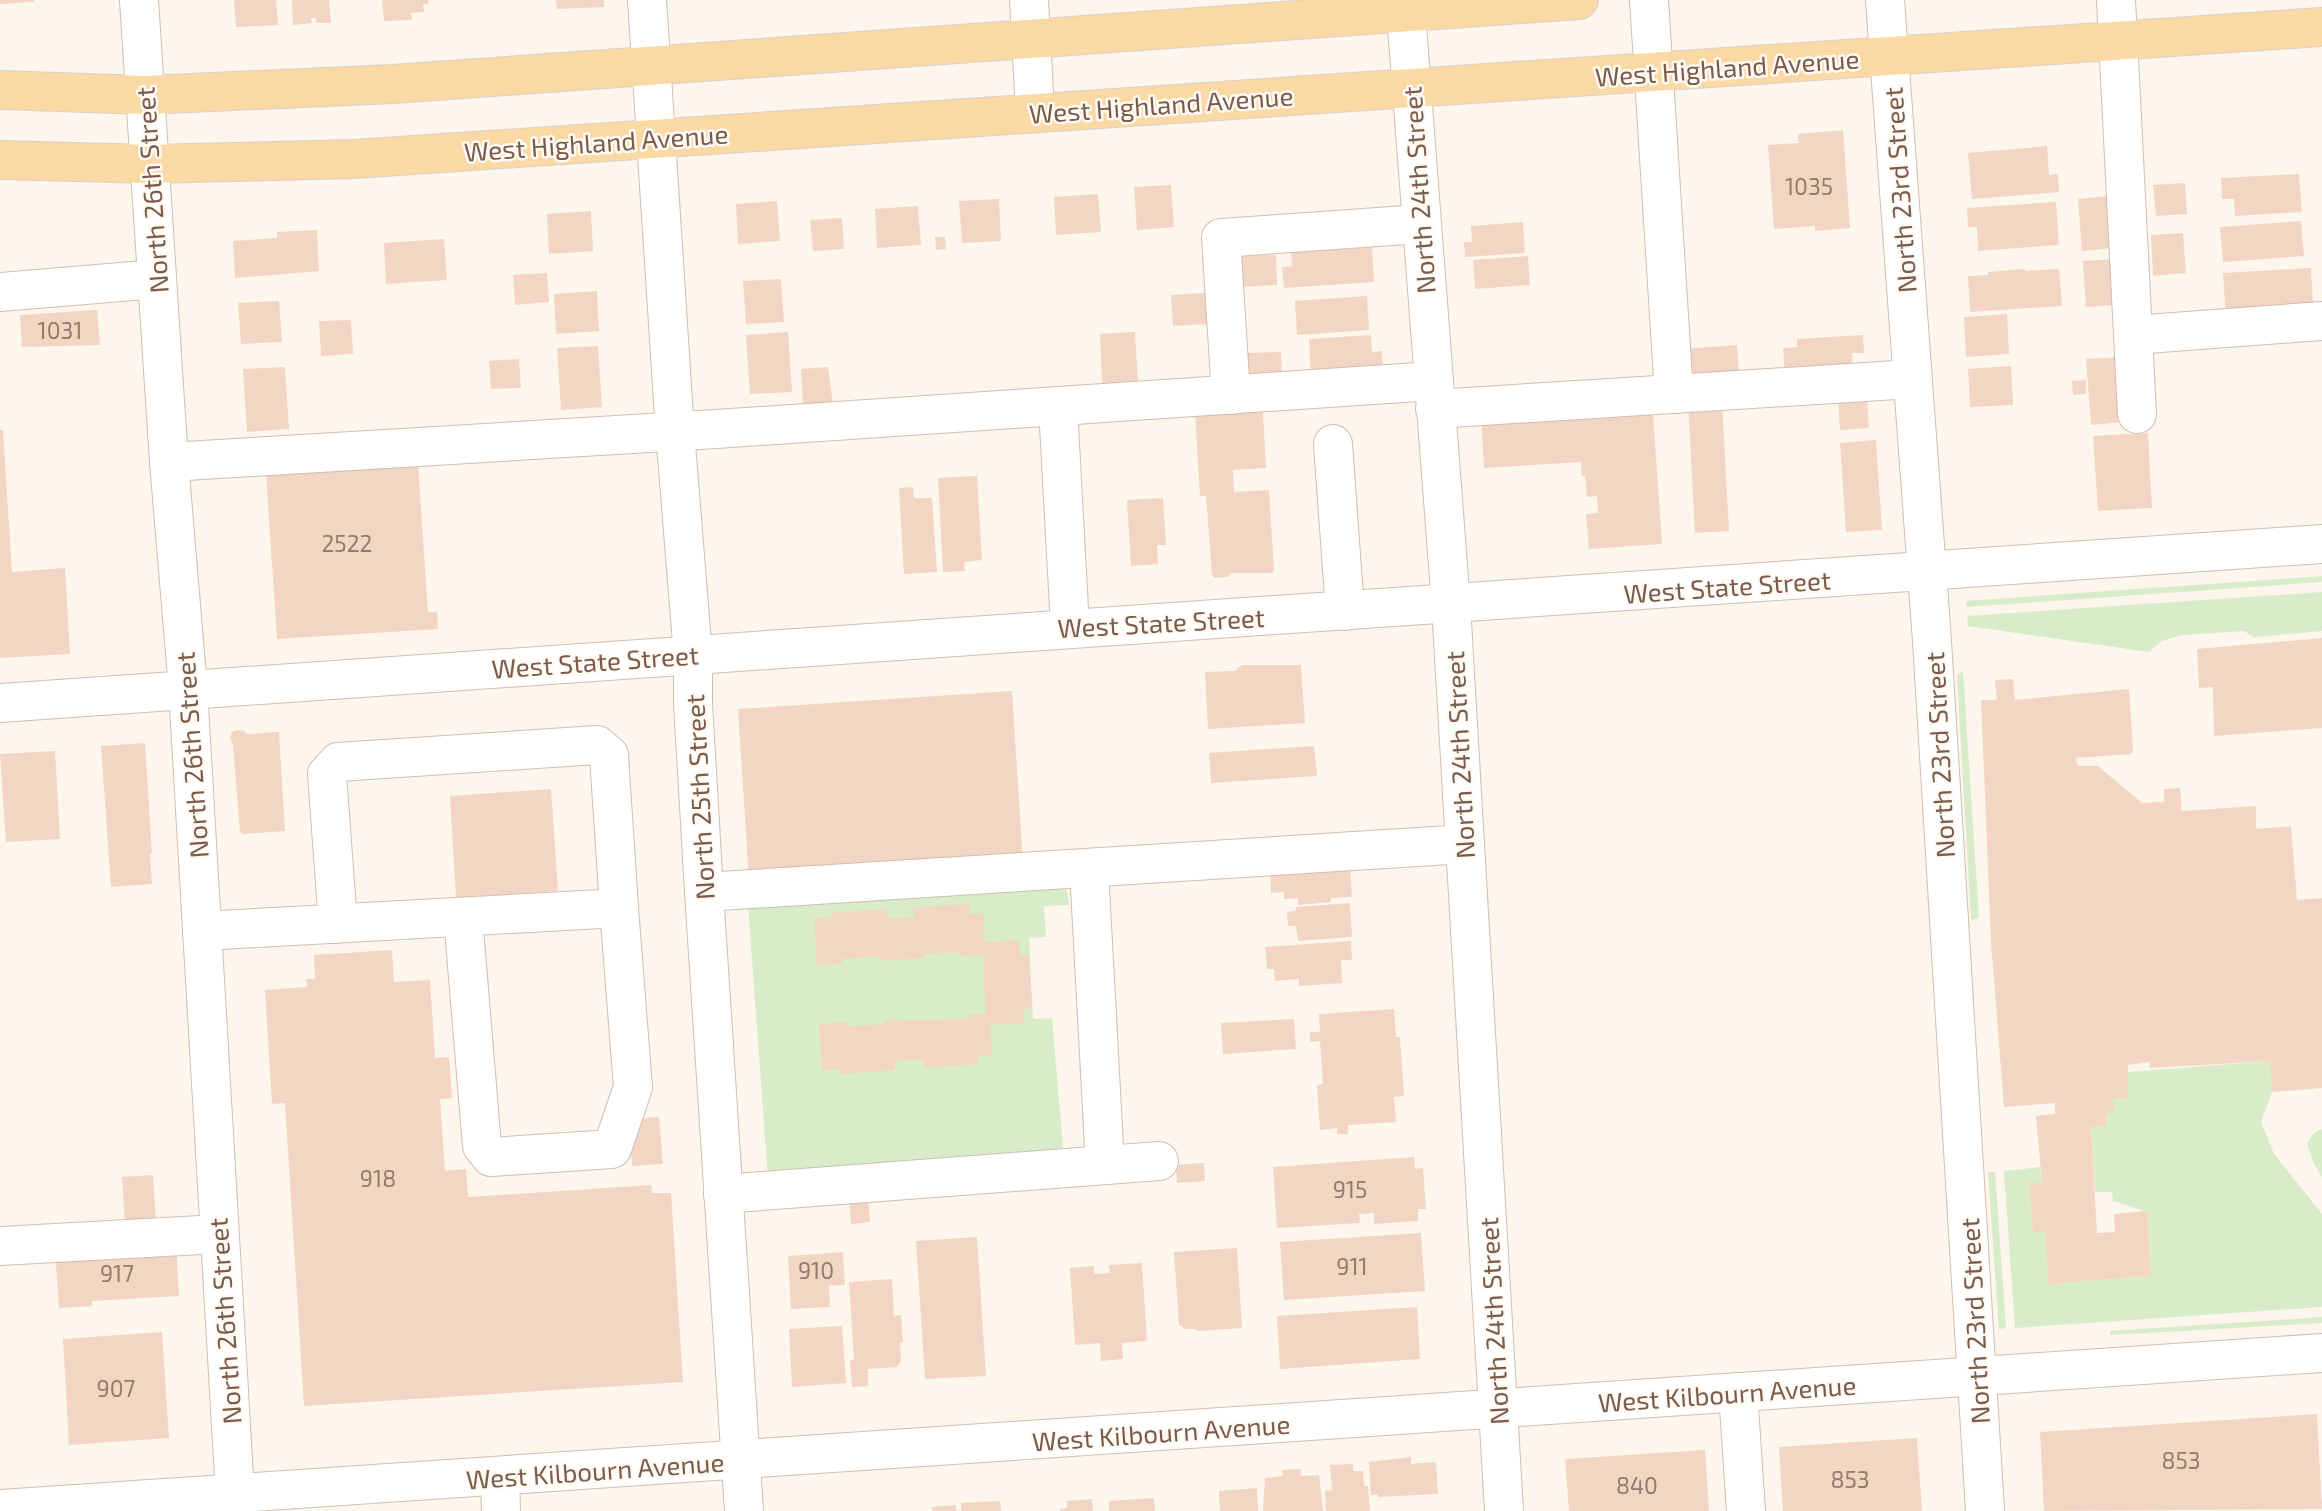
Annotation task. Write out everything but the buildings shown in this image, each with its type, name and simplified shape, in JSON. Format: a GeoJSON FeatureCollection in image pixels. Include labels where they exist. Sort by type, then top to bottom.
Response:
{"type":"FeatureCollection","features":[{"type":"Feature","properties":{"kind":"main road"},"geometry":{"type":"LineString","coordinates":[[0,90],[145,95],[393,84],[1031,37],[1405,6],[1579,0]]}},
{"type":"Feature","properties":{"kind":"main road","name":"West Highland Avenue"},"geometry":{"type":"LineString","coordinates":[[0,160],[149,164],[354,159],[2322,27]]}},
{"type":"Feature","properties":{"kind":"street","name":"North 26th Street"},"geometry":{"type":"LineString","coordinates":[[139,0],[169,462],[188,689],[235,1502]]}},
{"type":"Feature","properties":{"kind":"street","name":"North 25th Street"},"geometry":{"type":"LineString","coordinates":[[648,0],[675,432],[694,655],[693,703],[704,892],[744,1511]]}},
{"type":"Feature","properties":{"kind":"street"},"geometry":{"type":"LineString","coordinates":[[1028,0],[1035,112]]}},
{"type":"Feature","properties":{"kind":"street"},"geometry":{"type":"LineString","coordinates":[[1649,0],[1674,394]]}},
{"type":"Feature","properties":{"kind":"street","name":"North 23rd Street"},"geometry":{"type":"LineString","coordinates":[[1885,0],[1926,572],[1985,1511]]}},
{"type":"Feature","properties":{"kind":"street"},"geometry":{"type":"LineString","coordinates":[[2116,0],[2137,414]]}},
{"type":"Feature","properties":{"kind":"street","name":"North 24th Street"},"geometry":{"type":"LineString","coordinates":[[1405,6],[1451,605],[1504,1511]]}},
{"type":"Feature","properties":{"kind":"street"},"geometry":{"type":"LineString","coordinates":[[1231,395],[1222,238],[1421,224]]}},
{"type":"Feature","properties":{"kind":"street"},"geometry":{"type":"LineString","coordinates":[[0,292],[157,279]]}},
{"type":"Feature","properties":{"kind":"street"},"geometry":{"type":"LineString","coordinates":[[2133,335],[2322,321]]}},
{"type":"Feature","properties":{"kind":"street"},"geometry":{"type":"LineString","coordinates":[[169,462],[1231,395],[1674,394],[1912,379]]}},
{"type":"Feature","properties":{"kind":"street"},"geometry":{"type":"LineString","coordinates":[[1058,407],[1070,627]]}},
{"type":"Feature","properties":{"kind":"street"},"geometry":{"type":"LineString","coordinates":[[1333,444],[1345,611]]}},
{"type":"Feature","properties":{"kind":"street","name":"West State Street"},"geometry":{"type":"LineString","coordinates":[[0,703],[1070,627],[1451,605],[2322,544]]}},
{"type":"Feature","properties":{"kind":"street"},"geometry":{"type":"LineString","coordinates":[[338,924],[327,774],[338,762],[597,745],[609,755],[633,1087],[612,1149],[491,1157],[482,1146],[463,917]]}},
{"type":"Feature","properties":{"kind":"street"},"geometry":{"type":"LineString","coordinates":[[704,892],[1465,844]]}},
{"type":"Feature","properties":{"kind":"street"},"geometry":{"type":"LineString","coordinates":[[1089,869],[1105,1165]]}},
{"type":"Feature","properties":{"kind":"street"},"geometry":{"type":"LineString","coordinates":[[202,931],[619,908]]}},
{"type":"Feature","properties":{"kind":"street"},"geometry":{"type":"LineString","coordinates":[[723,1194],[1158,1161]]}},
{"type":"Feature","properties":{"kind":"street"},"geometry":{"type":"LineString","coordinates":[[0,1246],[219,1234]]}},
{"type":"Feature","properties":{"kind":"street","name":"West Kilbourn Avenue"},"geometry":{"type":"LineString","coordinates":[[0,1509],[500,1493],[741,1461],[2322,1353]]}},
{"type":"Feature","properties":{"kind":"street"},"geometry":{"type":"LineString","coordinates":[[1738,1392],[1746,1511]]}},
{"type":"Feature","properties":{"kind":"green space"},"geometry":{"type":"Polygon","coordinates":[[[2322,576],[2322,582],[1967,607],[1966,601],[2322,576]]]}},
{"type":"Feature","properties":{"kind":"green space"},"geometry":{"type":"Polygon","coordinates":[[[2322,592],[2322,631],[2254,637],[2244,631],[2181,635],[2162,641],[2149,652],[1968,626],[1967,616],[2322,592]]]}},
{"type":"Feature","properties":{"kind":"green space"},"geometry":{"type":"Polygon","coordinates":[[[1963,671],[1979,918],[1971,920],[1957,676],[1963,671]]]}},
{"type":"Feature","properties":{"kind":"green space"},"geometry":{"type":"Polygon","coordinates":[[[1044,886],[1067,890],[1069,905],[1044,906],[1046,937],[1029,938],[1033,1019],[1052,1018],[1064,1159],[768,1178],[748,905],[1044,886]]]}},
{"type":"Feature","properties":{"kind":"green space"},"geometry":{"type":"Polygon","coordinates":[[[2270,1061],[2272,1092],[2261,1122],[2274,1154],[2322,1214],[2322,1307],[2015,1328],[2004,1171],[2040,1167],[2042,1183],[2029,1184],[2033,1232],[2045,1232],[2048,1284],[2151,1276],[2147,1212],[2113,1201],[2112,1192],[2095,1192],[2091,1127],[2107,1126],[2106,1113],[2113,1113],[2113,1099],[2128,1098],[2128,1072],[2270,1061]]]}},
{"type":"Feature","properties":{"kind":"green space"},"geometry":{"type":"Polygon","coordinates":[[[2322,1129],[2322,1177],[2307,1143],[2314,1133],[2322,1129]]]}},
{"type":"Feature","properties":{"kind":"green space"},"geometry":{"type":"Polygon","coordinates":[[[1988,1172],[1995,1172],[2006,1328],[1999,1329],[1988,1172]]]}},
{"type":"Feature","properties":{"kind":"green space"},"geometry":{"type":"Polygon","coordinates":[[[2322,1317],[2322,1323],[2110,1335],[2110,1331],[2322,1317]]]}}]}
